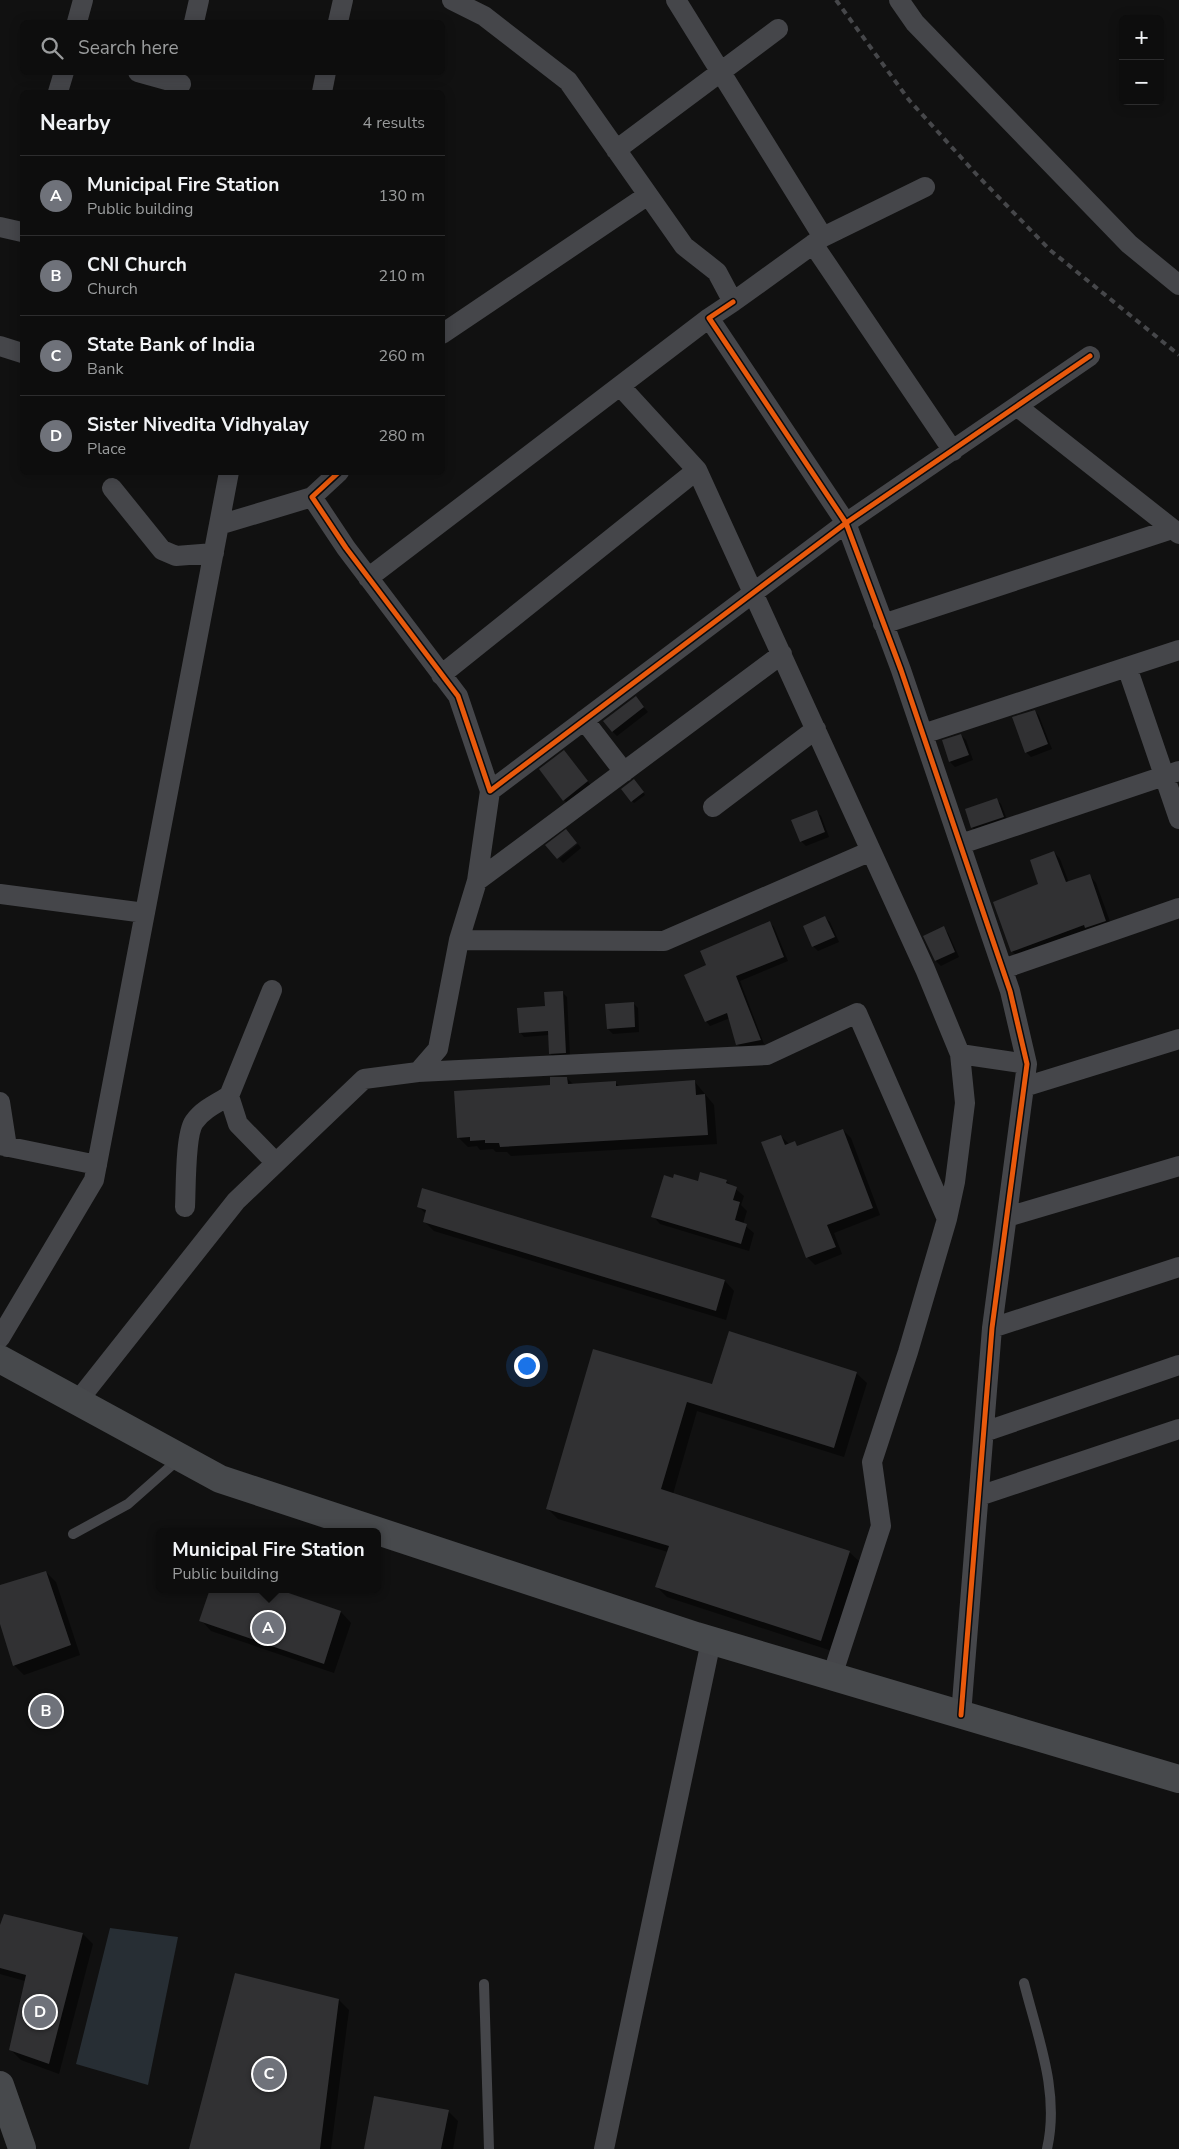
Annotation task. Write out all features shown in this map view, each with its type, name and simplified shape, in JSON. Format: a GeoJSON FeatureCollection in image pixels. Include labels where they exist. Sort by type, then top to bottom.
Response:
{"type":"FeatureCollection","features":[{"type":"Feature","properties":{"kind":"main road"},"geometry":{"type":"LineString","coordinates":[[0,1360],[220,1478],[371,1528]]}},
{"type":"Feature","properties":{"kind":"main road"},"geometry":{"type":"LineString","coordinates":[[381,1531],[711,1641],[1179,1779]]}},
{"type":"Feature","properties":{"kind":"main road"},"geometry":{"type":"LineString","coordinates":[[0,2085],[26,2149]]}},
{"type":"Feature","properties":{"kind":"street"},"geometry":{"type":"LineString","coordinates":[[78,20],[83,0]]}},
{"type":"Feature","properties":{"kind":"street"},"geometry":{"type":"LineString","coordinates":[[194,20],[199,0]]}},
{"type":"Feature","properties":{"kind":"street"},"geometry":{"type":"LineString","coordinates":[[338,20],[343,0]]}},
{"type":"Feature","properties":{"kind":"street"},"geometry":{"type":"LineString","coordinates":[[452,0],[484,16],[568,81],[684,246],[717,272],[733,302]]}},
{"type":"Feature","properties":{"kind":"street"},"geometry":{"type":"LineString","coordinates":[[676,0],[721,70],[818,241],[953,451]]}},
{"type":"Feature","properties":{"kind":"street"},"geometry":{"type":"LineString","coordinates":[[900,0],[915,23],[1122,237],[1179,286]]}},
{"type":"Feature","properties":{"kind":"street"},"geometry":{"type":"LineString","coordinates":[[616,150],[778,29]]}},
{"type":"Feature","properties":{"kind":"street"},"geometry":{"type":"LineString","coordinates":[[59,90],[63,75]]}},
{"type":"Feature","properties":{"kind":"street"},"geometry":{"type":"LineString","coordinates":[[150,75],[182,83]]}},
{"type":"Feature","properties":{"kind":"street"},"geometry":{"type":"LineString","coordinates":[[322,90],[325,75]]}},
{"type":"Feature","properties":{"kind":"street"},"geometry":{"type":"LineString","coordinates":[[368,578],[709,318],[818,241],[925,187]]}},
{"type":"Feature","properties":{"kind":"street"},"geometry":{"type":"LineString","coordinates":[[445,332],[648,195]]}},
{"type":"Feature","properties":{"kind":"street"},"geometry":{"type":"LineString","coordinates":[[0,227],[20,229]]}},
{"type":"Feature","properties":{"kind":"street"},"geometry":{"type":"LineString","coordinates":[[709,318],[846,522],[923,734],[1003,969],[1027,1064],[992,1328],[962,1715]]}},
{"type":"Feature","properties":{"kind":"street"},"geometry":{"type":"LineString","coordinates":[[0,346],[20,352]]}},
{"type":"Feature","properties":{"kind":"street"},"geometry":{"type":"LineString","coordinates":[[490,791],[846,522],[1018,407],[1090,356]]}},
{"type":"Feature","properties":{"kind":"street"},"geometry":{"type":"LineString","coordinates":[[620,386],[697,470],[871,851],[960,1054],[966,1103],[955,1182],[947,1219],[908,1352],[872,1462],[881,1526],[832,1676]]}},
{"type":"Feature","properties":{"kind":"street"},"geometry":{"type":"LineString","coordinates":[[1018,407],[1176,532]]}},
{"type":"Feature","properties":{"kind":"street"},"geometry":{"type":"LineString","coordinates":[[441,675],[697,470]]}},
{"type":"Feature","properties":{"kind":"street"},"geometry":{"type":"LineString","coordinates":[[0,1338],[94,1180],[229,475]]}},
{"type":"Feature","properties":{"kind":"street"},"geometry":{"type":"LineString","coordinates":[[219,525],[312,497],[336,475]]}},
{"type":"Feature","properties":{"kind":"street"},"geometry":{"type":"LineString","coordinates":[[112,488],[152,540],[162,550],[176,556],[214,552]]}},
{"type":"Feature","properties":{"kind":"street"},"geometry":{"type":"LineString","coordinates":[[312,497],[368,578],[458,696],[490,791],[477,881],[459,940],[438,1049],[418,1072]]}},
{"type":"Feature","properties":{"kind":"street"},"geometry":{"type":"LineString","coordinates":[[883,624],[1176,532]]}},
{"type":"Feature","properties":{"kind":"street"},"geometry":{"type":"LineString","coordinates":[[923,734],[1179,650]]}},
{"type":"Feature","properties":{"kind":"street"},"geometry":{"type":"LineString","coordinates":[[477,881],[782,654]]}},
{"type":"Feature","properties":{"kind":"street"},"geometry":{"type":"LineString","coordinates":[[1127,667],[1172,773],[1179,819]]}},
{"type":"Feature","properties":{"kind":"street"},"geometry":{"type":"LineString","coordinates":[[584,720],[624,772]]}},
{"type":"Feature","properties":{"kind":"street"},"geometry":{"type":"LineString","coordinates":[[712,807],[816,729]]}},
{"type":"Feature","properties":{"kind":"street"},"geometry":{"type":"LineString","coordinates":[[960,844],[1172,773]]}},
{"type":"Feature","properties":{"kind":"street"},"geometry":{"type":"LineString","coordinates":[[459,940],[664,941],[871,851]]}},
{"type":"Feature","properties":{"kind":"street"},"geometry":{"type":"LineString","coordinates":[[0,894],[145,913]]}},
{"type":"Feature","properties":{"kind":"street"},"geometry":{"type":"LineString","coordinates":[[1003,969],[1179,908]]}},
{"type":"Feature","properties":{"kind":"street"},"geometry":{"type":"LineString","coordinates":[[185,1207],[189,1144],[193,1124],[200,1115],[229,1096],[272,990]]}},
{"type":"Feature","properties":{"kind":"street"},"geometry":{"type":"LineString","coordinates":[[77,1402],[236,1202],[364,1079],[418,1072],[767,1055],[858,1013],[947,1219]]}},
{"type":"Feature","properties":{"kind":"street"},"geometry":{"type":"LineString","coordinates":[[1024,1087],[1179,1039]]}},
{"type":"Feature","properties":{"kind":"street"},"geometry":{"type":"LineString","coordinates":[[960,1054],[1027,1064]]}},
{"type":"Feature","properties":{"kind":"street"},"geometry":{"type":"LineString","coordinates":[[229,1096],[238,1124],[276,1163]]}},
{"type":"Feature","properties":{"kind":"street"},"geometry":{"type":"LineString","coordinates":[[0,1102],[4,1146],[97,1165]]}},
{"type":"Feature","properties":{"kind":"street"},"geometry":{"type":"LineString","coordinates":[[1007,1217],[1179,1166]]}},
{"type":"Feature","properties":{"kind":"street"},"geometry":{"type":"LineString","coordinates":[[992,1328],[1179,1267]]}},
{"type":"Feature","properties":{"kind":"street"},"geometry":{"type":"LineString","coordinates":[[984,1432],[1179,1364]]}},
{"type":"Feature","properties":{"kind":"street"},"geometry":{"type":"LineString","coordinates":[[979,1496],[1179,1429]]}},
{"type":"Feature","properties":{"kind":"street"},"geometry":{"type":"LineString","coordinates":[[604,2149],[711,1641]]}},
{"type":"Feature","properties":{"kind":"lane"},"geometry":{"type":"LineString","coordinates":[[73,1534],[128,1504],[180,1457]]}},
{"type":"Feature","properties":{"kind":"lane"},"geometry":{"type":"LineString","coordinates":[[1024,1983],[1050,2088],[1052,2127],[1047,2149]]}},
{"type":"Feature","properties":{"kind":"lane"},"geometry":{"type":"LineString","coordinates":[[484,1984],[489,2149]]}},
{"type":"Feature","properties":{"kind":"shaded area"},"geometry":{"type":"Polygon","coordinates":[[[110,1928],[178,1937],[148,2085],[76,2064],[110,1928]]]}},
{"type":"Feature","properties":{"kind":"building"},"geometry":{"type":"Polygon","coordinates":[[[636,696],[644,707],[612,732],[603,721],[636,696]]]}},
{"type":"Feature","properties":{"kind":"building"},"geometry":{"type":"Polygon","coordinates":[[[1035,710],[1048,744],[1025,753],[1012,717],[1035,710]]]}},
{"type":"Feature","properties":{"kind":"building"},"geometry":{"type":"Polygon","coordinates":[[[961,734],[969,755],[949,762],[942,740],[961,734]]]}},
{"type":"Feature","properties":{"kind":"building"},"geometry":{"type":"Polygon","coordinates":[[[564,750],[588,781],[563,801],[539,769],[564,750]]]}},
{"type":"Feature","properties":{"kind":"building"},"geometry":{"type":"Polygon","coordinates":[[[634,779],[644,792],[631,802],[621,789],[634,779]]]}},
{"type":"Feature","properties":{"kind":"building"},"geometry":{"type":"Polygon","coordinates":[[[997,798],[1004,817],[971,828],[965,809],[997,798]]]}},
{"type":"Feature","properties":{"kind":"building"},"geometry":{"type":"Polygon","coordinates":[[[817,810],[825,832],[800,842],[791,820],[817,810]]]}},
{"type":"Feature","properties":{"kind":"building"},"geometry":{"type":"Polygon","coordinates":[[[566,829],[577,843],[557,859],[545,845],[566,829]]]}},
{"type":"Feature","properties":{"kind":"building"},"geometry":{"type":"Polygon","coordinates":[[[1054,851],[1066,882],[1090,874],[1106,921],[1085,928],[1084,925],[1011,952],[993,902],[1038,884],[1030,860],[1054,851]]]}},
{"type":"Feature","properties":{"kind":"building"},"geometry":{"type":"Polygon","coordinates":[[[825,916],[835,937],[812,947],[803,926],[825,916]]]}},
{"type":"Feature","properties":{"kind":"building"},"geometry":{"type":"Polygon","coordinates":[[[770,921],[784,957],[736,976],[761,1040],[736,1045],[727,1013],[705,1022],[684,975],[706,965],[700,951],[770,921]]]}},
{"type":"Feature","properties":{"kind":"building"},"geometry":{"type":"Polygon","coordinates":[[[944,926],[955,952],[935,961],[923,936],[944,926]]]}},
{"type":"Feature","properties":{"kind":"building"},"geometry":{"type":"Polygon","coordinates":[[[563,991],[566,1053],[549,1054],[548,1031],[519,1033],[517,1008],[545,1006],[544,992],[563,991]]]}},
{"type":"Feature","properties":{"kind":"building"},"geometry":{"type":"Polygon","coordinates":[[[634,1002],[635,1027],[607,1029],[605,1004],[634,1002]]]}},
{"type":"Feature","properties":{"kind":"building"},"geometry":{"type":"Polygon","coordinates":[[[550,1077],[567,1077],[568,1084],[616,1081],[616,1086],[695,1080],[696,1095],[705,1094],[708,1135],[500,1147],[499,1143],[485,1143],[485,1140],[470,1141],[470,1137],[457,1138],[454,1091],[550,1085],[550,1077]]]}},
{"type":"Feature","properties":{"kind":"building"},"geometry":{"type":"Polygon","coordinates":[[[843,1129],[873,1208],[827,1225],[836,1247],[806,1258],[761,1142],[781,1135],[785,1145],[795,1141],[797,1146],[843,1129]]]}},
{"type":"Feature","properties":{"kind":"building"},"geometry":{"type":"Polygon","coordinates":[[[700,1172],[727,1180],[726,1183],[737,1187],[733,1200],[740,1202],[735,1220],[747,1224],[741,1244],[651,1217],[664,1175],[673,1178],[674,1174],[698,1181],[700,1172]]]}},
{"type":"Feature","properties":{"kind":"building"},"geometry":{"type":"Polygon","coordinates":[[[422,1188],[725,1280],[716,1311],[423,1222],[426,1210],[417,1207],[422,1188]]]}},
{"type":"Feature","properties":{"kind":"building"},"geometry":{"type":"Polygon","coordinates":[[[729,1331],[857,1372],[834,1448],[687,1402],[661,1489],[850,1551],[821,1641],[655,1587],[669,1546],[546,1509],[593,1349],[712,1384],[729,1331]]]}},
{"type":"Feature","properties":{"kind":"building"},"geometry":{"type":"Polygon","coordinates":[[[46,1571],[71,1645],[13,1666],[0,1624],[0,1585],[46,1571]]]}},
{"type":"Feature","properties":{"kind":"building"},"geometry":{"type":"Polygon","coordinates":[[[209,1593],[289,1593],[341,1611],[324,1664],[199,1621],[209,1593]]]}},
{"type":"Feature","properties":{"kind":"building"},"geometry":{"type":"Polygon","coordinates":[[[4,1914],[83,1933],[49,2064],[9,2050],[26,1975],[0,1968],[0,1925],[4,1914]]]}},
{"type":"Feature","properties":{"kind":"building"},"geometry":{"type":"Polygon","coordinates":[[[235,1973],[339,1999],[320,2149],[189,2149],[235,1973]]]}},
{"type":"Feature","properties":{"kind":"building"},"geometry":{"type":"Polygon","coordinates":[[[374,2096],[449,2110],[441,2149],[364,2149],[374,2096]]]}},
{"type":"Feature","properties":{"kind":"railway"},"geometry":{"type":"LineString","coordinates":[[836,0],[909,100],[977,175],[1050,250],[1179,355]]}},
{"type":"Feature","properties":{"kind":"cycle path"},"geometry":{"type":"LineString","coordinates":[[336,475],[312,497],[346,548],[458,696],[490,791],[846,523],[709,318],[733,302]]}},
{"type":"Feature","properties":{"kind":"cycle path"},"geometry":{"type":"LineString","coordinates":[[961,1715],[992,1328],[1027,1064],[1010,991],[901,670],[846,523],[1090,356]]}},
{"type":"Feature","properties":{"kind":"place","name":"Municipal Fire Station"},"geometry":{"type":"Point","coordinates":[268,1628]}},
{"type":"Feature","properties":{"kind":"place","name":"CNI Church"},"geometry":{"type":"Point","coordinates":[46,1711]}},
{"type":"Feature","properties":{"kind":"place","name":"Sister Nivedita Vidhyalay"},"geometry":{"type":"Point","coordinates":[40,2012]}},
{"type":"Feature","properties":{"kind":"place","name":"State Bank of India"},"geometry":{"type":"Point","coordinates":[269,2074]}}]}
